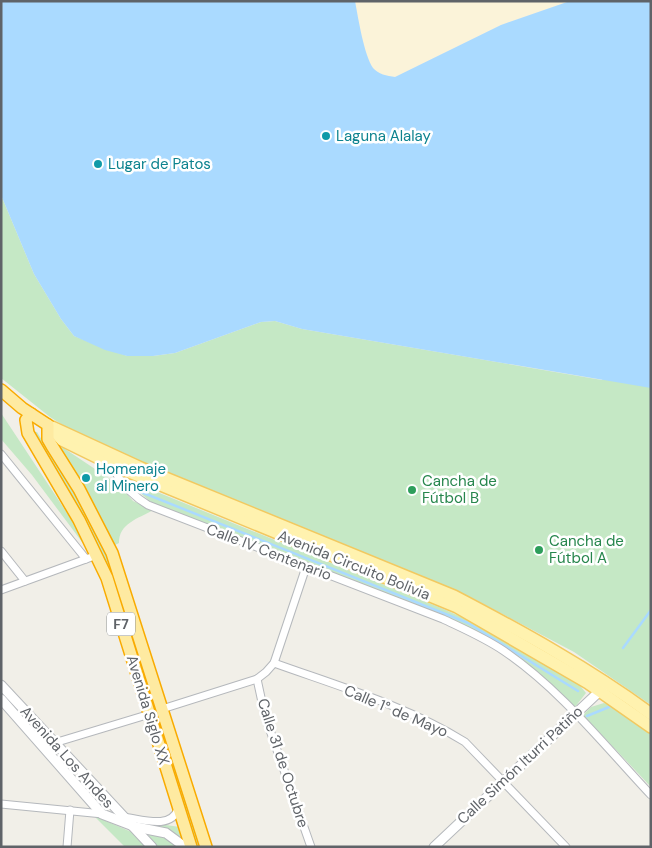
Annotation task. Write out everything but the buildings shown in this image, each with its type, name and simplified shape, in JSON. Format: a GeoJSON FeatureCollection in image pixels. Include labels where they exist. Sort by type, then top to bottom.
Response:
{"type":"FeatureCollection","features":[{"type":"Feature","properties":{"kind":"highway","name":"Avenida Circuito Bolivia"},"geometry":{"type":"LineString","coordinates":[[1,390],[48,425]]}},
{"type":"Feature","properties":{"kind":"highway","name":"Avenida Siglo XX"},"geometry":{"type":"LineString","coordinates":[[31,414],[26,420],[28,432],[98,555],[192,847]]}},
{"type":"Feature","properties":{"kind":"highway","name":"Avenida Siglo XX"},"geometry":{"type":"LineString","coordinates":[[48,425],[48,439],[79,489],[112,553],[206,847]]}},
{"type":"Feature","properties":{"kind":"main road","name":"Avenida Circuito Bolivia"},"geometry":{"type":"LineString","coordinates":[[48,425],[62,440],[457,608],[651,714]]}},
{"type":"Feature","properties":{"kind":"main road","name":"Avenida Circuito Bolivia"},"geometry":{"type":"LineString","coordinates":[[603,687],[651,727]]}},
{"type":"Feature","properties":{"kind":"street"},"geometry":{"type":"LineString","coordinates":[[1,454],[86,559]]}},
{"type":"Feature","properties":{"kind":"street","name":"Calle IV Centenario"},"geometry":{"type":"LineString","coordinates":[[119,463],[116,473],[119,479],[140,501],[148,505],[443,619],[482,637],[505,652],[576,712],[651,795]]}},
{"type":"Feature","properties":{"kind":"street"},"geometry":{"type":"LineString","coordinates":[[1,552],[25,581]]}},
{"type":"Feature","properties":{"kind":"street"},"geometry":{"type":"LineString","coordinates":[[1,590],[98,555]]}},
{"type":"Feature","properties":{"kind":"street"},"geometry":{"type":"LineString","coordinates":[[162,708],[257,679],[266,672],[274,663],[306,566]]}},
{"type":"Feature","properties":{"kind":"street","name":"Calle 1° de Mayo"},"geometry":{"type":"LineString","coordinates":[[274,663],[402,710],[447,731],[465,742],[566,847]]}},
{"type":"Feature","properties":{"kind":"street","name":"Calle 31 de Octubre"},"geometry":{"type":"LineString","coordinates":[[257,679],[265,716],[311,847]]}},
{"type":"Feature","properties":{"kind":"street","name":"Avenida Los Andes"},"geometry":{"type":"LineString","coordinates":[[1,685],[122,817],[136,827],[152,847]]}},
{"type":"Feature","properties":{"kind":"street","name":"Calle Simón Iturri Patiño"},"geometry":{"type":"LineString","coordinates":[[434,847],[603,687]]}},
{"type":"Feature","properties":{"kind":"street","name":"Avenida Los Andes"},"geometry":{"type":"LineString","coordinates":[[2,702],[102,814],[136,827],[166,833],[185,847]]}},
{"type":"Feature","properties":{"kind":"street"},"geometry":{"type":"LineString","coordinates":[[54,743],[150,714]]}},
{"type":"Feature","properties":{"kind":"street"},"geometry":{"type":"LineString","coordinates":[[1,804],[70,810],[166,822],[174,818],[179,806]]}},
{"type":"Feature","properties":{"kind":"street"},"geometry":{"type":"LineString","coordinates":[[68,847],[70,810]]}},
{"type":"Feature","properties":{"kind":"green space"},"geometry":{"type":"Polygon","coordinates":[[[1,195],[34,274],[61,319],[74,336],[127,356],[153,356],[175,353],[261,322],[275,321],[302,329],[602,380],[651,269],[651,705],[574,652],[472,598],[85,439],[50,417],[1,378],[1,195]]]}},
{"type":"Feature","properties":{"kind":"green space"},"geometry":{"type":"Polygon","coordinates":[[[1,413],[85,540],[85,543],[82,542],[32,475],[1,439],[1,413]]]}},
{"type":"Feature","properties":{"kind":"green space"},"geometry":{"type":"Polygon","coordinates":[[[35,432],[37,432],[83,507],[115,570],[200,847],[195,847],[109,573],[35,432]]]}},
{"type":"Feature","properties":{"kind":"green space"},"geometry":{"type":"Polygon","coordinates":[[[62,447],[119,485],[133,501],[153,510],[130,522],[122,531],[119,543],[113,546],[60,448],[62,447]]]}},
{"type":"Feature","properties":{"kind":"green space"},"geometry":{"type":"Polygon","coordinates":[[[135,483],[473,622],[578,683],[586,693],[575,707],[520,657],[486,636],[440,615],[151,502],[132,486],[135,483]]]}},
{"type":"Feature","properties":{"kind":"green space"},"geometry":{"type":"Polygon","coordinates":[[[604,703],[615,707],[651,734],[651,787],[583,715],[591,707],[604,703]]]}},
{"type":"Feature","properties":{"kind":"green space"},"geometry":{"type":"Polygon","coordinates":[[[94,816],[134,833],[147,847],[125,847],[94,816]]]}},
{"type":"Feature","properties":{"kind":"green space"},"geometry":{"type":"Polygon","coordinates":[[[138,821],[180,827],[185,842],[172,832],[135,824],[138,821]]]}},
{"type":"Feature","properties":{"kind":"green space"},"geometry":{"type":"Polygon","coordinates":[[[148,834],[170,839],[180,847],[155,847],[148,834]]]}},
{"type":"Feature","properties":{"kind":"sand"},"geometry":{"type":"Polygon","coordinates":[[[355,1],[570,1],[501,25],[395,77],[377,72],[373,68],[362,36],[355,1]]]}},
{"type":"Feature","properties":{"kind":"water","name":"Laguna Alalay"},"geometry":{"type":"Polygon","coordinates":[[[1,1],[355,1],[362,36],[373,68],[377,72],[395,77],[501,25],[570,1],[651,1],[651,388],[302,329],[275,321],[261,322],[175,353],[153,356],[127,356],[105,350],[74,336],[61,319],[34,274],[1,195],[1,1]]]}},
{"type":"Feature","properties":{"kind":"waterway"},"geometry":{"type":"LineString","coordinates":[[141,492],[468,623],[578,691]]}},
{"type":"Feature","properties":{"kind":"waterway"},"geometry":{"type":"LineString","coordinates":[[623,648],[651,610]]}},
{"type":"Feature","properties":{"kind":"waterway"},"geometry":{"type":"LineString","coordinates":[[587,716],[609,707]]}},
{"type":"Feature","properties":{"kind":"place","name":"Laguna Alalay"},"geometry":{"type":"Point","coordinates":[326,136]}},
{"type":"Feature","properties":{"kind":"place","name":"Lugar de Patos"},"geometry":{"type":"Point","coordinates":[98,164]}},
{"type":"Feature","properties":{"kind":"place","name":"Homenaje al Minero"},"geometry":{"type":"Point","coordinates":[86,478]}},
{"type":"Feature","properties":{"kind":"place","name":"Cancha de Fútbol B"},"geometry":{"type":"Point","coordinates":[412,490]}},
{"type":"Feature","properties":{"kind":"place","name":"Cancha de Fútbol A"},"geometry":{"type":"Point","coordinates":[539,550]}}]}
